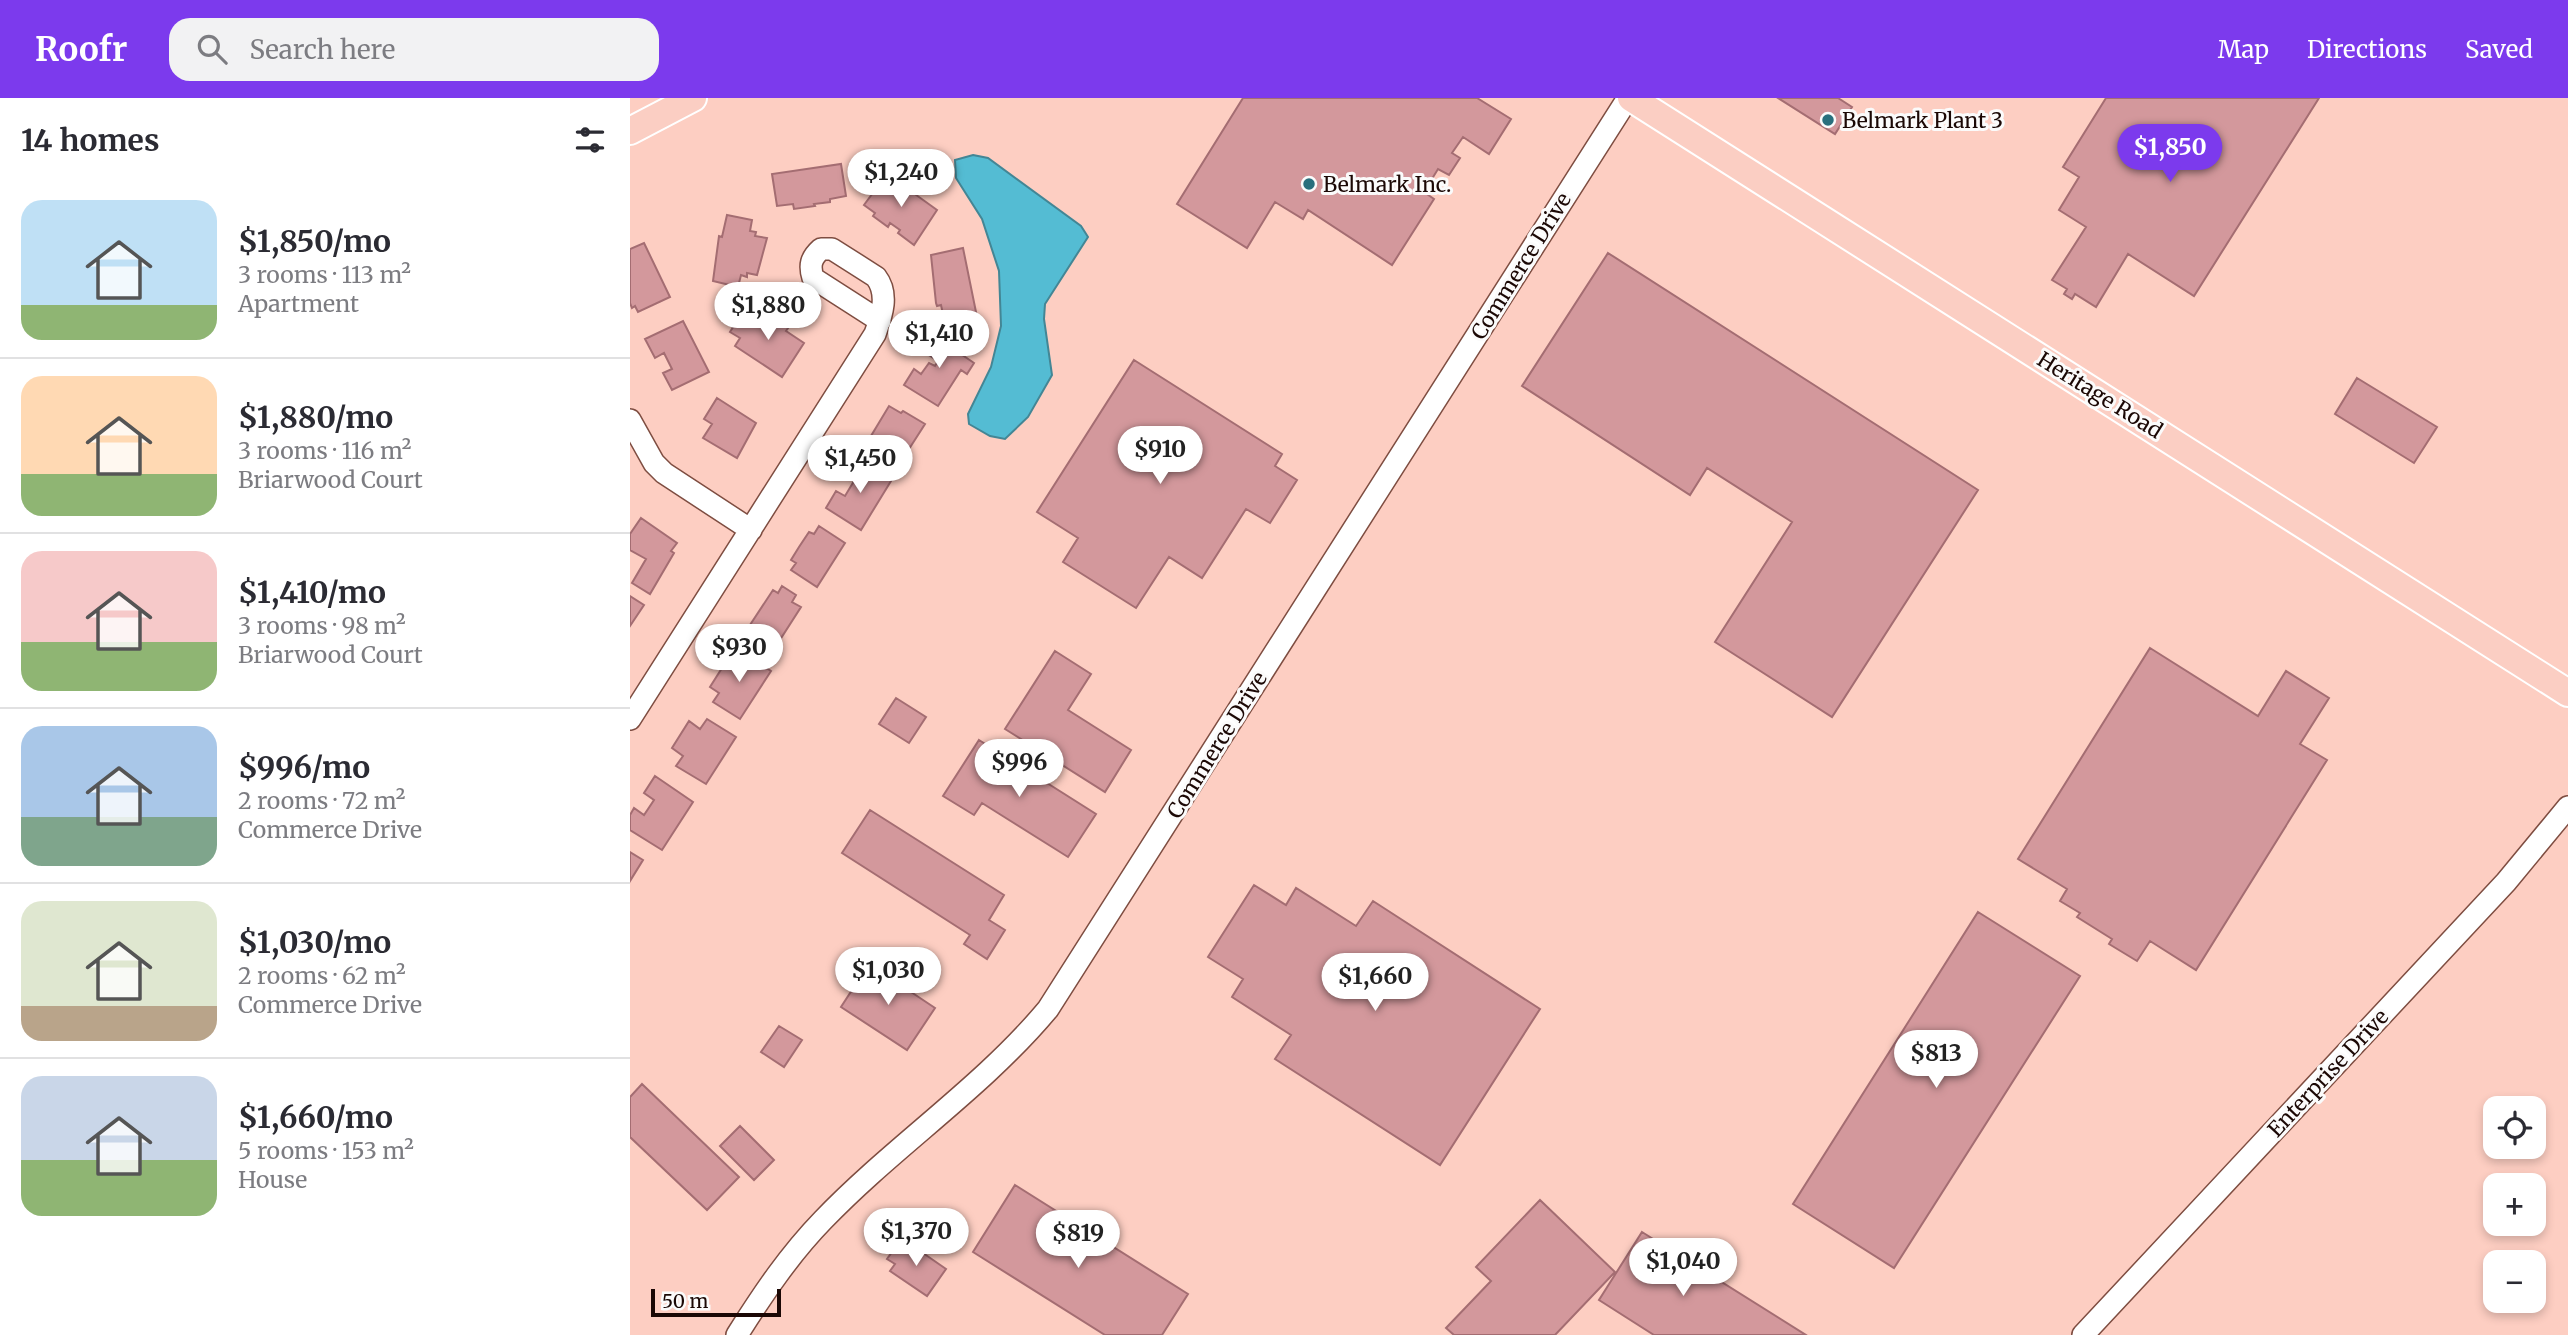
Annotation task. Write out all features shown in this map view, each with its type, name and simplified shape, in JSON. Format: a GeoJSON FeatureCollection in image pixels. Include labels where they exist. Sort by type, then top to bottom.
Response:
{"type":"FeatureCollection","features":[{"type":"Feature","properties":{"kind":"main road","name":"Heritage Road"},"geometry":{"type":"LineString","coordinates":[[1629,98],[2568,693]]}},
{"type":"Feature","properties":{"kind":"main road"},"geometry":{"type":"LineString","coordinates":[[630,131],[684,101]]}},
{"type":"Feature","properties":{"kind":"street","name":"Commerce Drive"},"geometry":{"type":"LineString","coordinates":[[737,1335],[767,1287],[824,1218],[1010,1050],[1048,1009],[1629,98]]}},
{"type":"Feature","properties":{"kind":"street"},"geometry":{"type":"LineString","coordinates":[[630,719],[875,334],[880,321]]}},
{"type":"Feature","properties":{"kind":"street"},"geometry":{"type":"LineString","coordinates":[[630,420],[647,452],[664,472],[751,530]]}},
{"type":"Feature","properties":{"kind":"street","name":"Enterprise Drive"},"geometry":{"type":"LineString","coordinates":[[2083,1335],[2506,882],[2568,807]]}},
{"type":"Feature","properties":{"kind":"water"},"geometry":{"type":"Polygon","coordinates":[[[973,155],[988,158],[1081,226],[1088,237],[1045,304],[1044,319],[1052,375],[1028,417],[1005,439],[990,436],[969,424],[968,414],[991,367],[1001,326],[999,271],[982,219],[956,178],[955,160],[973,155]]]}},
{"type":"Feature","properties":{"kind":"building","name":"Belmark Inc."},"geometry":{"type":"Polygon","coordinates":[[[1243,98],[1477,98],[1511,119],[1489,154],[1463,137],[1452,153],[1460,158],[1449,175],[1438,169],[1424,192],[1434,199],[1392,265],[1308,210],[1303,219],[1275,202],[1247,248],[1177,204],[1243,98]]]}},
{"type":"Feature","properties":{"kind":"building","name":"Belmark Plant 3"},"geometry":{"type":"Polygon","coordinates":[[[1778,98],[1838,98],[1852,107],[1835,134],[1778,98]]]}},
{"type":"Feature","properties":{"kind":"building"},"geometry":{"type":"Polygon","coordinates":[[[2106,98],[2319,98],[2194,296],[2128,254],[2096,307],[2075,294],[2072,299],[2064,294],[2067,289],[2052,280],[2086,227],[2059,210],[2079,177],[2063,167],[2106,98]]]}},
{"type":"Feature","properties":{"kind":"building"},"geometry":{"type":"Polygon","coordinates":[[[841,164],[846,196],[814,204],[815,206],[794,209],[793,204],[777,206],[772,174],[841,164]]]}},
{"type":"Feature","properties":{"kind":"building"},"geometry":{"type":"Polygon","coordinates":[[[887,174],[937,210],[914,245],[898,233],[900,230],[890,223],[888,227],[873,216],[875,213],[864,205],[887,174]]]}},
{"type":"Feature","properties":{"kind":"building"},"geometry":{"type":"Polygon","coordinates":[[[727,215],[752,220],[750,231],[756,232],[755,236],[767,238],[757,275],[741,275],[738,287],[713,281],[719,236],[722,237],[727,215]]]}},
{"type":"Feature","properties":{"kind":"building"},"geometry":{"type":"Polygon","coordinates":[[[644,243],[670,297],[638,312],[630,303],[630,249],[644,243]]]}},
{"type":"Feature","properties":{"kind":"building"},"geometry":{"type":"Polygon","coordinates":[[[963,248],[976,312],[944,319],[941,305],[937,306],[936,303],[931,255],[963,248]]]}},
{"type":"Feature","properties":{"kind":"building"},"geometry":{"type":"Polygon","coordinates":[[[1608,253],[1978,490],[1832,717],[1715,642],[1792,522],[1707,468],[1690,495],[1522,386],[1608,253]]]}},
{"type":"Feature","properties":{"kind":"building"},"geometry":{"type":"Polygon","coordinates":[[[772,312],[791,324],[786,331],[804,343],[782,377],[735,346],[740,338],[730,332],[739,318],[748,324],[756,315],[765,322],[772,312]]]}},
{"type":"Feature","properties":{"kind":"building"},"geometry":{"type":"Polygon","coordinates":[[[683,321],[709,372],[672,390],[663,373],[672,369],[664,353],[655,358],[645,339],[683,321]]]}},
{"type":"Feature","properties":{"kind":"building"},"geometry":{"type":"Polygon","coordinates":[[[937,331],[962,347],[958,352],[974,363],[967,374],[961,370],[938,406],[904,385],[914,369],[921,374],[929,363],[935,366],[938,361],[924,352],[937,331]]]}},
{"type":"Feature","properties":{"kind":"building"},"geometry":{"type":"Polygon","coordinates":[[[1134,360],[1282,454],[1275,466],[1297,480],[1270,523],[1246,509],[1202,578],[1169,557],[1136,608],[1063,562],[1078,538],[1037,512],[1134,360]]]}},
{"type":"Feature","properties":{"kind":"building"},"geometry":{"type":"Polygon","coordinates":[[[2357,378],[2437,427],[2414,463],[2335,414],[2357,378]]]}},
{"type":"Feature","properties":{"kind":"building"},"geometry":{"type":"Polygon","coordinates":[[[717,398],[756,423],[737,458],[703,438],[712,424],[704,419],[717,398]]]}},
{"type":"Feature","properties":{"kind":"building"},"geometry":{"type":"Polygon","coordinates":[[[889,406],[925,424],[902,460],[881,447],[883,443],[871,436],[889,406]]]}},
{"type":"Feature","properties":{"kind":"building"},"geometry":{"type":"Polygon","coordinates":[[[857,458],[891,481],[861,530],[826,508],[836,491],[845,496],[854,481],[846,476],[857,458]]]}},
{"type":"Feature","properties":{"kind":"building"},"geometry":{"type":"Polygon","coordinates":[[[641,518],[677,543],[650,594],[632,583],[646,559],[630,550],[630,534],[641,518]]]}},
{"type":"Feature","properties":{"kind":"building"},"geometry":{"type":"Polygon","coordinates":[[[819,526],[845,543],[817,587],[791,570],[796,563],[791,560],[809,532],[814,534],[819,526]]]}},
{"type":"Feature","properties":{"kind":"building"},"geometry":{"type":"Polygon","coordinates":[[[782,586],[796,595],[792,602],[801,607],[776,646],[768,640],[763,647],[749,638],[753,632],[748,628],[773,590],[778,593],[782,586]]]}},
{"type":"Feature","properties":{"kind":"building"},"geometry":{"type":"Polygon","coordinates":[[[630,596],[644,605],[630,626],[630,596]]]}},
{"type":"Feature","properties":{"kind":"building"},"geometry":{"type":"Polygon","coordinates":[[[2150,648],[2258,716],[2286,671],[2329,698],[2300,744],[2327,760],[2196,970],[2150,941],[2137,961],[2109,944],[2112,939],[2077,917],[2080,913],[2060,901],[2067,889],[2018,859],[2150,648]]]}},
{"type":"Feature","properties":{"kind":"building"},"geometry":{"type":"Polygon","coordinates":[[[1055,651],[1091,674],[1068,710],[1131,750],[1105,792],[1005,729],[1055,651]]]}},
{"type":"Feature","properties":{"kind":"building"},"geometry":{"type":"Polygon","coordinates":[[[744,653],[771,671],[740,719],[713,702],[719,693],[710,687],[729,657],[738,663],[744,653]]]}},
{"type":"Feature","properties":{"kind":"building"},"geometry":{"type":"Polygon","coordinates":[[[896,698],[926,717],[909,743],[879,724],[896,698]]]}},
{"type":"Feature","properties":{"kind":"building"},"geometry":{"type":"Polygon","coordinates":[[[707,719],[736,737],[706,784],[676,766],[683,756],[672,748],[689,721],[700,729],[707,719]]]}},
{"type":"Feature","properties":{"kind":"building"},"geometry":{"type":"Polygon","coordinates":[[[979,740],[1096,814],[1068,857],[982,803],[974,815],[943,796],[979,740]]]}},
{"type":"Feature","properties":{"kind":"building"},"geometry":{"type":"Polygon","coordinates":[[[655,776],[693,802],[662,850],[630,830],[630,815],[634,808],[644,815],[654,800],[644,793],[655,776]]]}},
{"type":"Feature","properties":{"kind":"building"},"geometry":{"type":"Polygon","coordinates":[[[870,810],[1004,895],[989,920],[1005,930],[987,959],[964,944],[970,935],[842,853],[870,810]]]}},
{"type":"Feature","properties":{"kind":"building"},"geometry":{"type":"Polygon","coordinates":[[[630,852],[643,860],[630,881],[630,852]]]}},
{"type":"Feature","properties":{"kind":"building"},"geometry":{"type":"Polygon","coordinates":[[[1254,885],[1286,905],[1296,888],[1356,926],[1373,901],[1540,1009],[1440,1165],[1275,1059],[1291,1035],[1232,997],[1243,979],[1208,957],[1254,885]]]}},
{"type":"Feature","properties":{"kind":"building"},"geometry":{"type":"Polygon","coordinates":[[[1978,912],[2080,976],[1894,1268],[1793,1204],[1978,912]]]}},
{"type":"Feature","properties":{"kind":"building"},"geometry":{"type":"Polygon","coordinates":[[[869,964],[935,1008],[907,1050],[841,1007],[869,964]]]}},
{"type":"Feature","properties":{"kind":"building"},"geometry":{"type":"Polygon","coordinates":[[[779,1026],[802,1040],[784,1067],[761,1052],[779,1026]]]}},
{"type":"Feature","properties":{"kind":"building"},"geometry":{"type":"Polygon","coordinates":[[[642,1084],[739,1177],[707,1210],[630,1137],[630,1097],[642,1084]]]}},
{"type":"Feature","properties":{"kind":"building"},"geometry":{"type":"Polygon","coordinates":[[[740,1126],[774,1160],[754,1180],[720,1146],[740,1126]]]}},
{"type":"Feature","properties":{"kind":"building"},"geometry":{"type":"Polygon","coordinates":[[[1015,1185],[1188,1294],[1162,1335],[1105,1335],[973,1252],[1015,1185]]]}},
{"type":"Feature","properties":{"kind":"building"},"geometry":{"type":"Polygon","coordinates":[[[1540,1200],[1615,1272],[1555,1335],[1454,1335],[1446,1328],[1491,1281],[1476,1267],[1540,1200]]]}},
{"type":"Feature","properties":{"kind":"building"},"geometry":{"type":"Polygon","coordinates":[[[1642,1232],[1806,1335],[1654,1335],[1599,1300],[1642,1232]]]}},
{"type":"Feature","properties":{"kind":"building"},"geometry":{"type":"Polygon","coordinates":[[[910,1244],[946,1269],[927,1296],[890,1271],[895,1264],[887,1259],[897,1245],[906,1251],[910,1244]]]}},
{"type":"Feature","properties":{"kind":"place","name":"Belmark Plant 3"},"geometry":{"type":"Point","coordinates":[1828,120]}},
{"type":"Feature","properties":{"kind":"place","name":"Belmark Inc."},"geometry":{"type":"Point","coordinates":[1309,184]}}]}
